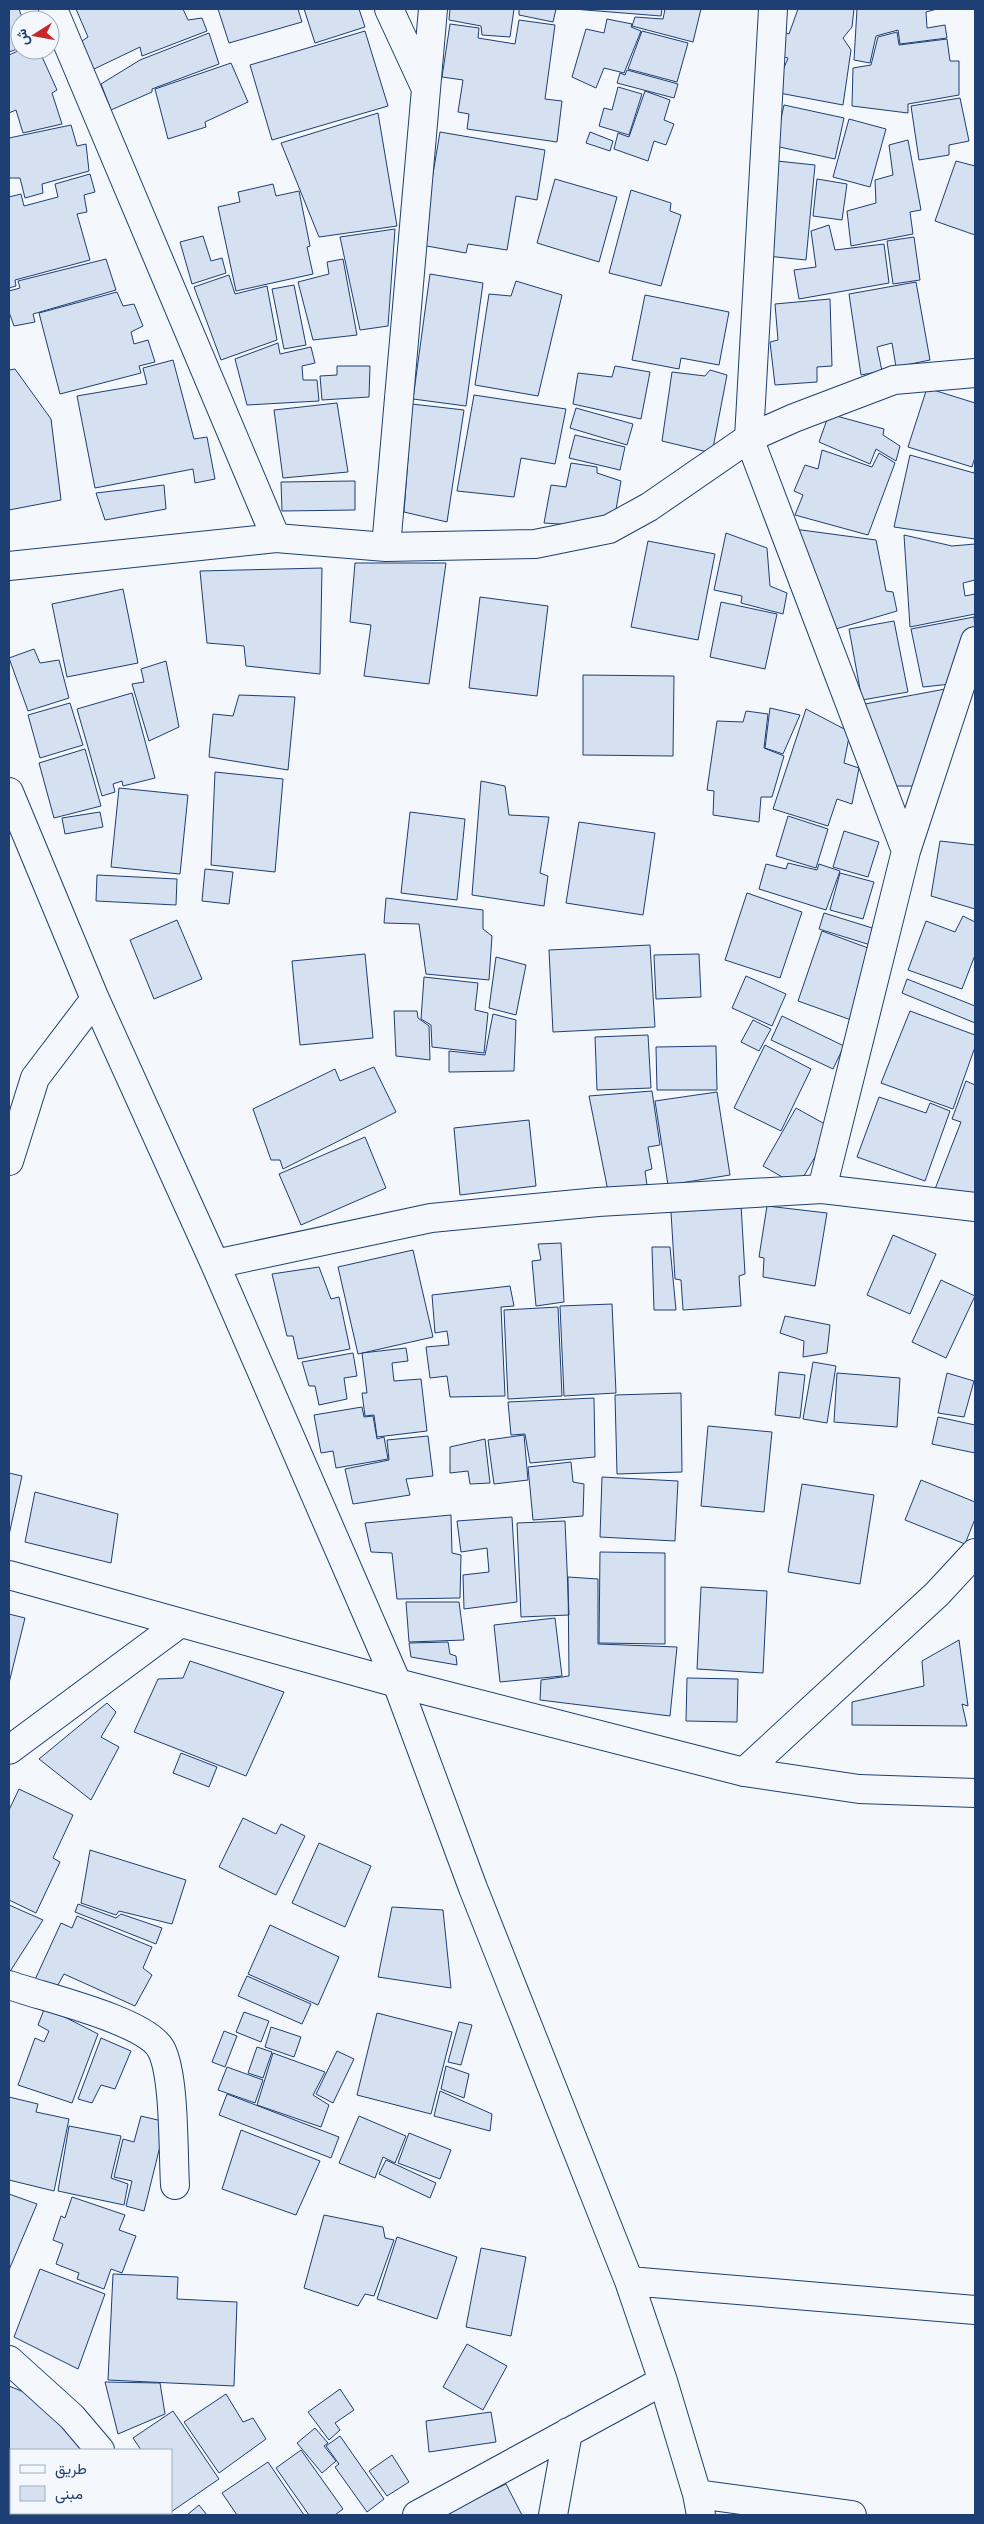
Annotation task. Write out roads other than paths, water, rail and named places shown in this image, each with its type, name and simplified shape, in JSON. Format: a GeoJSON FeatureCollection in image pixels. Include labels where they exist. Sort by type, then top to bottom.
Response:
{"type":"FeatureCollection","features":[{"type":"Feature","properties":{"kind":"street"},"geometry":{"type":"LineString","coordinates":[[53,9],[276,538]]}},
{"type":"Feature","properties":{"kind":"street"},"geometry":{"type":"LineString","coordinates":[[389,9],[426,91]]}},
{"type":"Feature","properties":{"kind":"street"},"geometry":{"type":"LineString","coordinates":[[386,547],[433,9]]}},
{"type":"Feature","properties":{"kind":"street"},"geometry":{"type":"LineString","coordinates":[[773,9],[749,438],[906,851]]}},
{"type":"Feature","properties":{"kind":"street"},"geometry":{"type":"LineString","coordinates":[[9,566],[276,538],[386,547],[535,544],[609,530],[649,507],[749,438],[794,418],[894,380],[975,373]]}},
{"type":"Feature","properties":{"kind":"street"},"geometry":{"type":"LineString","coordinates":[[822,1189],[906,851],[975,641]]}},
{"type":"Feature","properties":{"kind":"street"},"geometry":{"type":"LineString","coordinates":[[9,792],[95,999],[215,1264],[398,1683],[473,1888],[629,2281],[663,2381],[699,2505],[852,2515]]}},
{"type":"Feature","properties":{"kind":"street"},"geometry":{"type":"LineString","coordinates":[[9,1161],[35,1078],[95,999]]}},
{"type":"Feature","properties":{"kind":"street"},"geometry":{"type":"LineString","coordinates":[[215,1264],[431,1218],[598,1202],[822,1189],[975,1207]]}},
{"type":"Feature","properties":{"kind":"street"},"geometry":{"type":"LineString","coordinates":[[744,1772],[937,1594],[975,1553]]}},
{"type":"Feature","properties":{"kind":"street"},"geometry":{"type":"LineString","coordinates":[[9,1576],[398,1683],[744,1772],[859,1790],[975,1794]]}},
{"type":"Feature","properties":{"kind":"street"},"geometry":{"type":"LineString","coordinates":[[9,1750],[179,1624]]}},
{"type":"Feature","properties":{"kind":"street"},"geometry":{"type":"LineString","coordinates":[[9,1985],[135,2028],[158,2044],[165,2059],[169,2078],[175,2185]]}},
{"type":"Feature","properties":{"kind":"street"},"geometry":{"type":"LineString","coordinates":[[629,2281],[975,2310]]}},
{"type":"Feature","properties":{"kind":"street"},"geometry":{"type":"LineString","coordinates":[[9,2360],[72,2416],[99,2449]]}},
{"type":"Feature","properties":{"kind":"street"},"geometry":{"type":"LineString","coordinates":[[417,2515],[663,2381]]}},
{"type":"Feature","properties":{"kind":"street"},"geometry":{"type":"LineString","coordinates":[[553,2515],[568,2432]]}}]}
